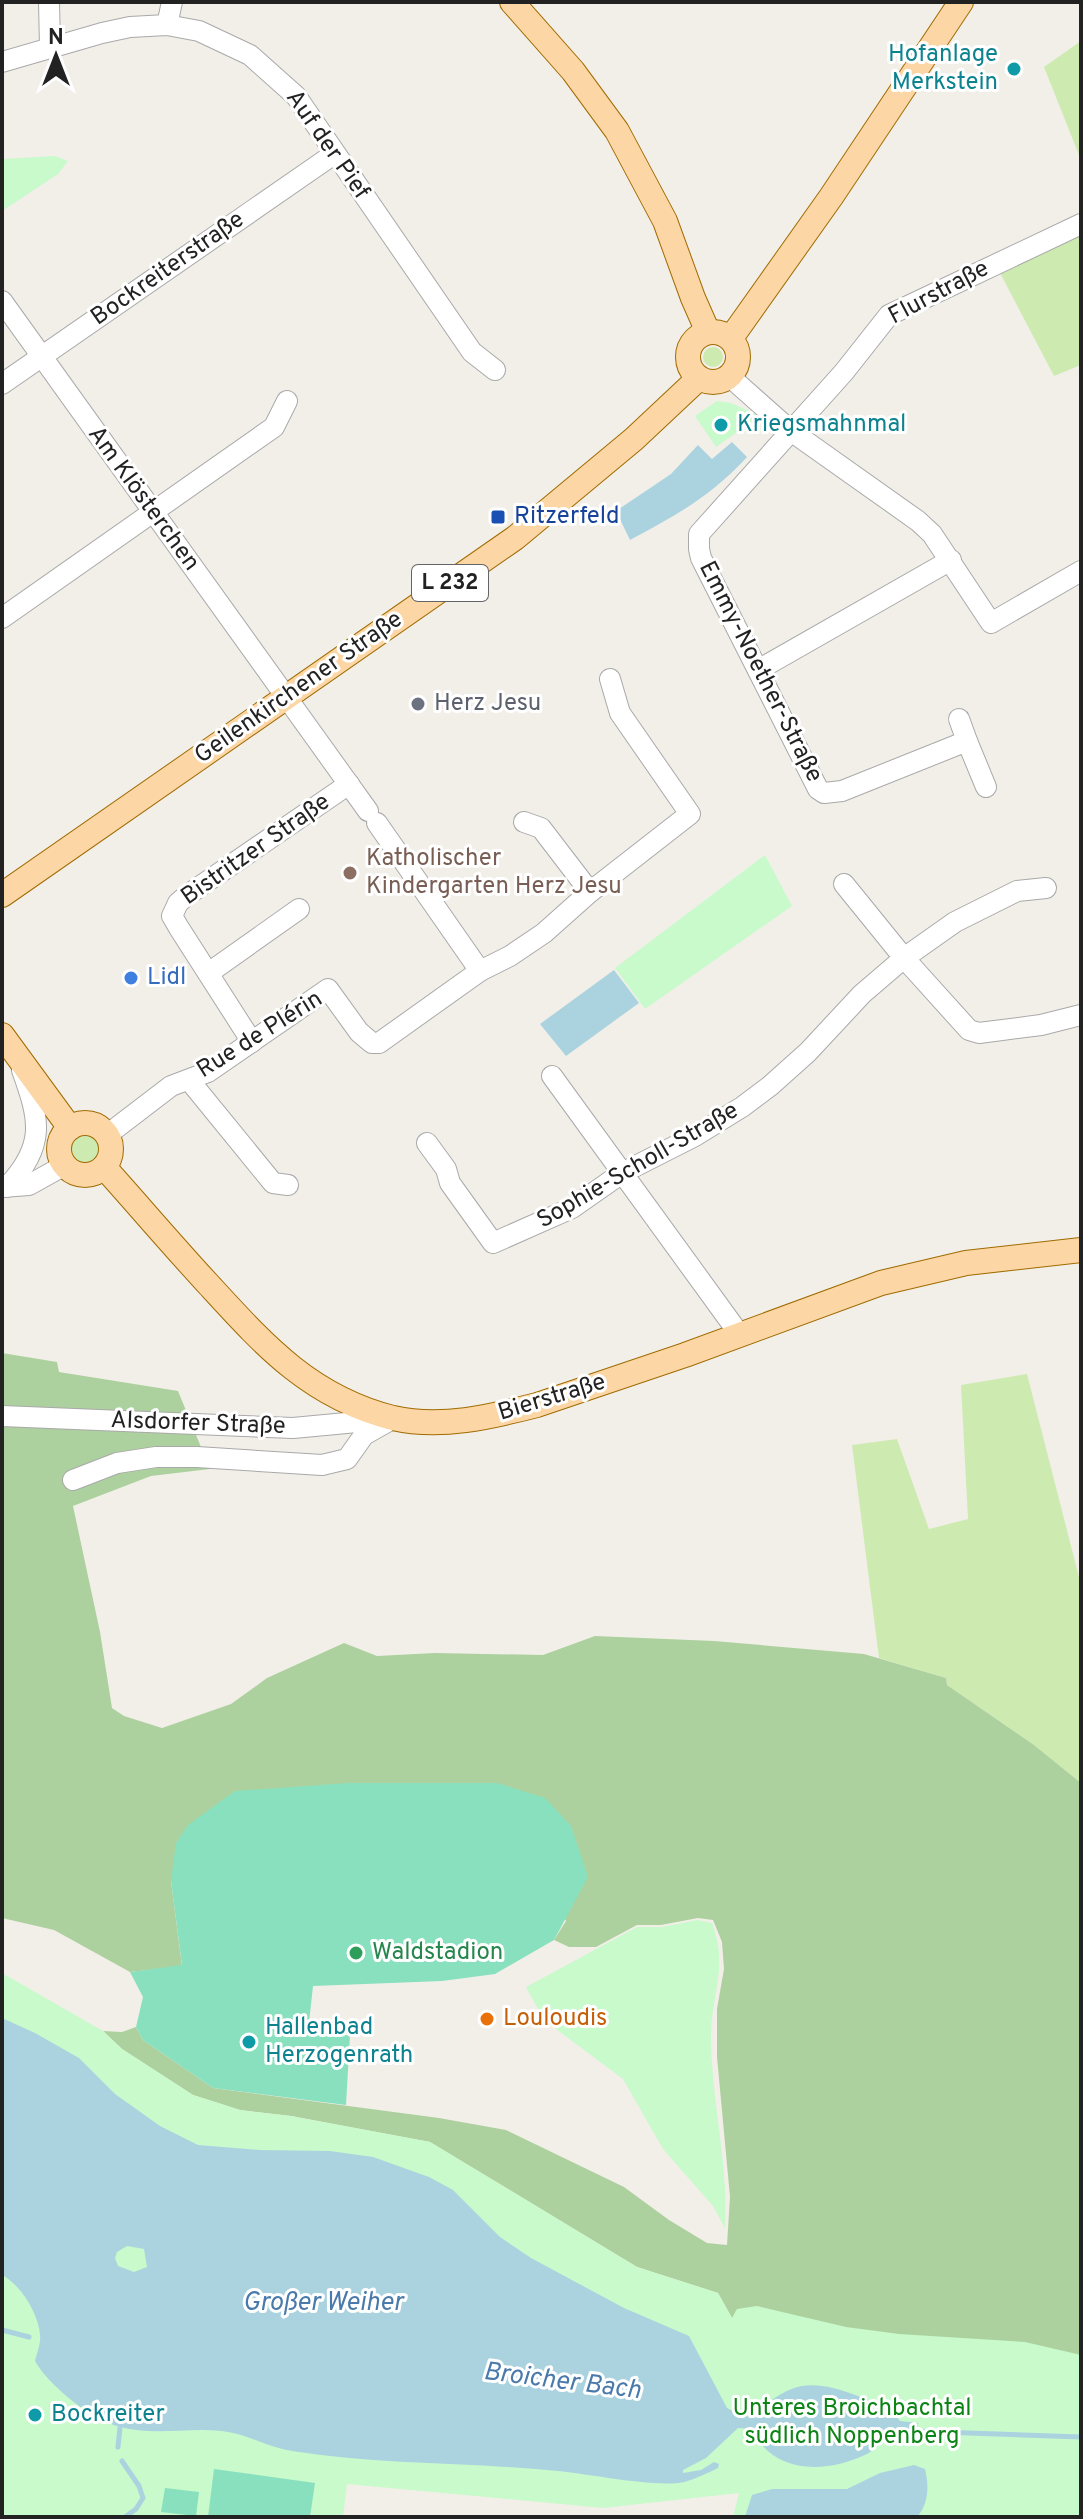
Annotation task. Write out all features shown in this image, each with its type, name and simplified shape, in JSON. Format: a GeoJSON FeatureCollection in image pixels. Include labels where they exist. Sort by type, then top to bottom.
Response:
{"type":"FeatureCollection","features":[{"type":"Feature","properties":{"kind":"main road"},"geometry":{"type":"LineString","coordinates":[[512,2],[573,71],[617,131],[665,221],[693,298],[720,335],[736,345],[738,362],[729,376],[714,382],[699,378],[689,364],[689,348],[700,335],[720,335]]}},
{"type":"Feature","properties":{"kind":"main road"},"geometry":{"type":"LineString","coordinates":[[720,335],[831,197],[961,2]]}},
{"type":"Feature","properties":{"kind":"main road","name":"Geilenkirchener Straße"},"geometry":{"type":"LineString","coordinates":[[2,895],[541,518],[634,439],[699,378]]}},
{"type":"Feature","properties":{"kind":"main road"},"geometry":{"type":"LineString","coordinates":[[9,1045],[70,1128]]}},
{"type":"Feature","properties":{"kind":"main road"},"geometry":{"type":"LineString","coordinates":[[86,1123],[95,1125],[107,1135],[111,1152],[104,1167],[97,1172],[79,1174],[65,1165],[59,1149],[70,1128],[86,1123]]}},
{"type":"Feature","properties":{"kind":"main road","name":"Bierstraße"},"geometry":{"type":"LineString","coordinates":[[104,1167],[269,1350],[304,1378],[347,1403],[394,1418],[448,1422],[511,1412],[740,1335],[881,1283],[966,1263],[1081,1250]]}},
{"type":"Feature","properties":{"kind":"street"},"geometry":{"type":"LineString","coordinates":[[49,2],[50,47]]}},
{"type":"Feature","properties":{"kind":"street"},"geometry":{"type":"LineString","coordinates":[[167,25],[172,2]]}},
{"type":"Feature","properties":{"kind":"street","name":"Auf der Pief"},"geometry":{"type":"LineString","coordinates":[[2,62],[130,27],[167,25],[221,39],[267,68],[296,96],[472,352],[495,370]]}},
{"type":"Feature","properties":{"kind":"street","name":"Bockreiterstraße"},"geometry":{"type":"LineString","coordinates":[[2,384],[334,154]]}},
{"type":"Feature","properties":{"kind":"street","name":"Flurstraße"},"geometry":{"type":"LineString","coordinates":[[791,431],[844,372],[889,315],[1081,224]]}},
{"type":"Feature","properties":{"kind":"street","name":"Am Klösterchen"},"geometry":{"type":"LineString","coordinates":[[2,301],[287,696],[480,971]]}},
{"type":"Feature","properties":{"kind":"street"},"geometry":{"type":"LineString","coordinates":[[729,376],[791,431],[932,534],[991,623],[1081,571]]}},
{"type":"Feature","properties":{"kind":"street"},"geometry":{"type":"LineString","coordinates":[[2,618],[274,427],[287,401]]}},
{"type":"Feature","properties":{"kind":"street","name":"Emmy-Noether-Straße"},"geometry":{"type":"LineString","coordinates":[[791,431],[722,512],[699,534],[699,549],[818,789],[824,793],[842,791],[967,741]]}},
{"type":"Feature","properties":{"kind":"street"},"geometry":{"type":"LineString","coordinates":[[758,670],[951,560]]}},
{"type":"Feature","properties":{"kind":"street"},"geometry":{"type":"LineString","coordinates":[[480,971],[510,956],[544,933],[590,892],[690,814],[620,713],[610,679]]}},
{"type":"Feature","properties":{"kind":"street"},"geometry":{"type":"LineString","coordinates":[[959,719],[986,787]]}},
{"type":"Feature","properties":{"kind":"street","name":"Bistritzer Straße"},"geometry":{"type":"LineString","coordinates":[[252,1042],[172,916],[178,903],[349,784]]}},
{"type":"Feature","properties":{"kind":"street"},"geometry":{"type":"LineString","coordinates":[[524,822],[541,828],[590,892]]}},
{"type":"Feature","properties":{"kind":"street"},"geometry":{"type":"LineString","coordinates":[[844,884],[904,958],[969,1030],[979,1033],[1041,1025],[1081,1015]]}},
{"type":"Feature","properties":{"kind":"street","name":"Sophie-Scholl-Straße"},"geometry":{"type":"LineString","coordinates":[[427,1143],[446,1169],[450,1183],[493,1243],[572,1208],[622,1173],[695,1136],[770,1086],[818,1043],[862,994],[943,930],[1017,891],[1046,888]]}},
{"type":"Feature","properties":{"kind":"street"},"geometry":{"type":"LineString","coordinates":[[210,972],[299,909]]}},
{"type":"Feature","properties":{"kind":"street","name":"Rue de Plérin"},"geometry":{"type":"LineString","coordinates":[[107,1135],[171,1086],[208,1072],[328,989],[359,1032],[372,1043],[379,1043],[480,971]]}},
{"type":"Feature","properties":{"kind":"street"},"geometry":{"type":"LineString","coordinates":[[5,1187],[28,1163],[37,1133],[33,1100],[9,1045]]}},
{"type":"Feature","properties":{"kind":"street"},"geometry":{"type":"LineString","coordinates":[[552,1076],[740,1335]]}},
{"type":"Feature","properties":{"kind":"street"},"geometry":{"type":"LineString","coordinates":[[189,1080],[273,1183],[288,1185]]}},
{"type":"Feature","properties":{"kind":"street"},"geometry":{"type":"LineString","coordinates":[[5,1187],[29,1185],[65,1165]]}},
{"type":"Feature","properties":{"kind":"street","name":"Alsdorfer Straße"},"geometry":{"type":"LineString","coordinates":[[2,1416],[293,1428],[394,1418]]}},
{"type":"Feature","properties":{"kind":"street"},"geometry":{"type":"LineString","coordinates":[[73,1480],[117,1463],[156,1457],[322,1465],[347,1459],[364,1435],[394,1418]]}},
{"type":"Feature","properties":{"kind":"green space"},"geometry":{"type":"Polygon","coordinates":[[[1081,41],[1081,160],[1044,67],[1081,41]]]}},
{"type":"Feature","properties":{"kind":"green space"},"geometry":{"type":"Polygon","coordinates":[[[55,156],[68,161],[58,174],[2,211],[2,159],[55,156]]]}},
{"type":"Feature","properties":{"kind":"green space"},"geometry":{"type":"Polygon","coordinates":[[[1081,230],[1081,365],[1054,376],[998,269],[1081,230]]]}},
{"type":"Feature","properties":{"kind":"green space"},"geometry":{"type":"Polygon","coordinates":[[[713,347],[720,350],[723,357],[720,364],[713,367],[706,364],[703,357],[706,350],[713,347]]]}},
{"type":"Feature","properties":{"kind":"green space"},"geometry":{"type":"Polygon","coordinates":[[[717,401],[731,403],[760,416],[716,447],[695,416],[717,401]]]}},
{"type":"Feature","properties":{"kind":"green space"},"geometry":{"type":"Polygon","coordinates":[[[765,855],[792,906],[645,1009],[615,968],[765,855]]]}},
{"type":"Feature","properties":{"kind":"green space"},"geometry":{"type":"Polygon","coordinates":[[[85,1136],[95,1140],[99,1150],[95,1160],[85,1164],[75,1160],[71,1150],[75,1140],[85,1136]]]}},
{"type":"Feature","properties":{"kind":"green space"},"geometry":{"type":"Polygon","coordinates":[[[2,1353],[57,1362],[59,1372],[178,1391],[210,1469],[151,1476],[73,1506],[100,1632],[112,1708],[124,1716],[162,1728],[231,1704],[267,1678],[344,1643],[377,1656],[435,1653],[543,1655],[595,1636],[714,1641],[864,1654],[946,1678],[947,1685],[1034,1745],[1081,1783],[1081,2517],[771,2388],[718,2293],[637,2267],[430,2142],[291,2116],[240,2110],[193,2095],[122,2049],[103,2031],[122,2032],[136,2027],[143,2040],[213,2088],[506,2130],[624,2187],[707,2243],[727,2245],[730,2197],[717,2057],[717,2009],[724,1969],[722,1942],[713,1920],[698,1918],[661,1925],[637,1925],[596,1947],[569,1947],[554,1940],[566,1921],[496,1783],[349,1783],[171,1881],[182,1966],[130,1972],[54,1930],[2,1918],[2,1353]]]}},
{"type":"Feature","properties":{"kind":"green space"},"geometry":{"type":"Polygon","coordinates":[[[1027,1374],[1081,1585],[1081,1783],[1034,1745],[947,1685],[946,1678],[879,1658],[852,1445],[897,1439],[929,1529],[968,1519],[961,1385],[1027,1374]]]}},
{"type":"Feature","properties":{"kind":"green space","name":"Waldstadion"},"geometry":{"type":"Polygon","coordinates":[[[349,1783],[497,1783],[545,1798],[571,1826],[588,1877],[554,1940],[495,1974],[442,1981],[313,1986],[308,2032],[350,2035],[346,2105],[213,2088],[143,2040],[136,2027],[143,1997],[130,1972],[182,1965],[171,1881],[176,1843],[188,1825],[235,1791],[349,1783]]]}},
{"type":"Feature","properties":{"kind":"green space"},"geometry":{"type":"Polygon","coordinates":[[[697,1920],[712,1923],[719,1954],[711,2037],[726,2204],[725,2228],[713,2206],[663,2149],[623,2079],[544,2020],[526,1987],[637,1927],[662,1927],[697,1920]]]}},
{"type":"Feature","properties":{"kind":"green space","name":"Unteres Broichbachtal südlich Noppenberg"},"geometry":{"type":"Polygon","coordinates":[[[2,1973],[103,2031],[122,2049],[193,2095],[240,2110],[291,2116],[430,2142],[637,2267],[718,2293],[732,2318],[737,2309],[757,2306],[846,2327],[899,2334],[1025,2342],[1081,2355],[1081,2517],[733,2517],[739,2493],[603,2508],[347,2484],[343,2517],[2,2516],[2,1973]]]}},
{"type":"Feature","properties":{"kind":"green space"},"geometry":{"type":"Polygon","coordinates":[[[214,2469],[315,2483],[310,2517],[208,2517],[214,2469]]]}},
{"type":"Feature","properties":{"kind":"green space"},"geometry":{"type":"Polygon","coordinates":[[[165,2488],[199,2492],[196,2516],[161,2512],[165,2488]]]}},
{"type":"Feature","properties":{"kind":"water"},"geometry":{"type":"Polygon","coordinates":[[[732,442],[747,457],[733,471],[693,504],[630,540],[616,511],[671,474],[698,445],[712,459],[732,442]]]}},
{"type":"Feature","properties":{"kind":"water"},"geometry":{"type":"Polygon","coordinates":[[[614,970],[639,1003],[566,1056],[540,1024],[614,970]]]}},
{"type":"Feature","properties":{"kind":"water","name":"Großer Weiher"},"geometry":{"type":"Polygon","coordinates":[[[2,2018],[79,2058],[115,2094],[160,2126],[198,2145],[330,2151],[373,2157],[429,2177],[453,2190],[500,2237],[531,2258],[624,2308],[689,2336],[727,2408],[742,2416],[754,2416],[791,2389],[814,2385],[876,2403],[900,2421],[918,2423],[918,2438],[893,2437],[867,2454],[836,2465],[819,2467],[787,2463],[761,2444],[752,2429],[738,2428],[706,2458],[683,2470],[683,2473],[701,2470],[714,2462],[719,2464],[718,2468],[684,2482],[657,2483],[525,2468],[325,2456],[283,2449],[222,2431],[133,2430],[96,2417],[60,2391],[41,2371],[35,2361],[40,2338],[36,2318],[22,2292],[2,2275],[2,2018]],[[127,2246],[117,2252],[115,2258],[118,2266],[134,2272],[147,2267],[144,2249],[127,2246]]]}},
{"type":"Feature","properties":{"kind":"water"},"geometry":{"type":"Polygon","coordinates":[[[914,2465],[925,2469],[927,2481],[926,2500],[917,2517],[745,2517],[752,2495],[772,2489],[847,2489],[880,2473],[914,2465]]]}},
{"type":"Feature","properties":{"kind":"waterway","name":"Broicher Bach"},"geometry":{"type":"LineString","coordinates":[[2,2330],[29,2337]]}},
{"type":"Feature","properties":{"kind":"waterway"},"geometry":{"type":"LineString","coordinates":[[118,2447],[120,2427]]}},
{"type":"Feature","properties":{"kind":"waterway","name":"Broicher Bach"},"geometry":{"type":"LineString","coordinates":[[912,2431],[1081,2437]]}},
{"type":"Feature","properties":{"kind":"waterway"},"geometry":{"type":"LineString","coordinates":[[122,2461],[139,2486],[143,2498],[136,2509],[125,2517]]}},
{"type":"Feature","properties":{"kind":"place","name":"Hofanlage Merkstein"},"geometry":{"type":"Point","coordinates":[1014,69]}},
{"type":"Feature","properties":{"kind":"place","name":"Kriegsmahnmal"},"geometry":{"type":"Point","coordinates":[721,425]}},
{"type":"Feature","properties":{"kind":"place","name":"Ritzerfeld"},"geometry":{"type":"Point","coordinates":[498,517]}},
{"type":"Feature","properties":{"kind":"place","name":"Herz Jesu"},"geometry":{"type":"Point","coordinates":[418,704]}},
{"type":"Feature","properties":{"kind":"place","name":"Katholischer Kindergarten Herz Jesu"},"geometry":{"type":"Point","coordinates":[350,873]}},
{"type":"Feature","properties":{"kind":"place","name":"Lidl"},"geometry":{"type":"Point","coordinates":[131,978]}},
{"type":"Feature","properties":{"kind":"place","name":"Waldstadion"},"geometry":{"type":"Point","coordinates":[356,1953]}},
{"type":"Feature","properties":{"kind":"place","name":"Louloudis"},"geometry":{"type":"Point","coordinates":[487,2019]}},
{"type":"Feature","properties":{"kind":"place","name":"Hallenbad Herzogenrath"},"geometry":{"type":"Point","coordinates":[249,2042]}},
{"type":"Feature","properties":{"kind":"place","name":"Bockreiter"},"geometry":{"type":"Point","coordinates":[35,2415]}}]}
